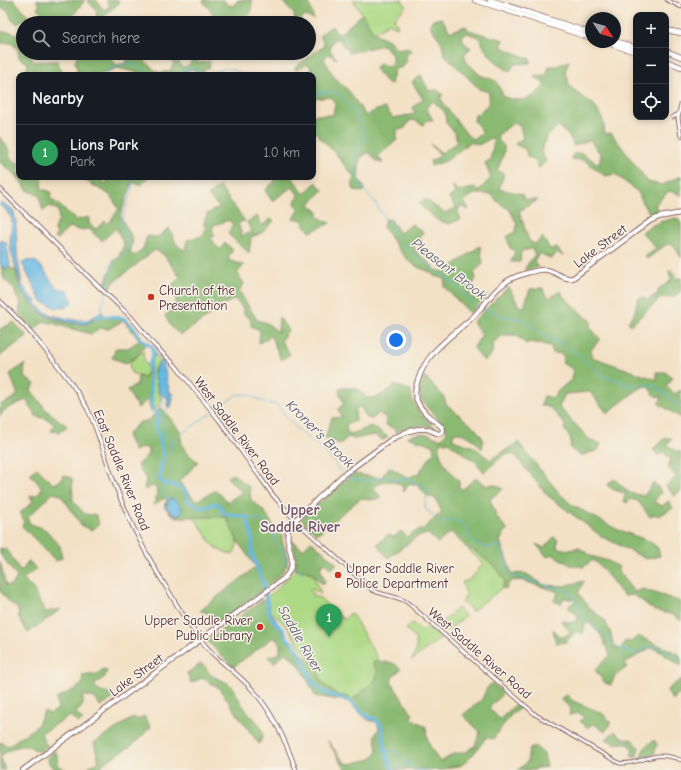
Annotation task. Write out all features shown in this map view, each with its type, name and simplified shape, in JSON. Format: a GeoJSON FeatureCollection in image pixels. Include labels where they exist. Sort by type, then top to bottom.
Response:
{"type":"FeatureCollection","features":[{"type":"Feature","properties":{"kind":"highway"},"geometry":{"type":"LineString","coordinates":[[476,0],[585,36]]}},
{"type":"Feature","properties":{"kind":"highway"},"geometry":{"type":"LineString","coordinates":[[490,0],[585,31]]}},
{"type":"Feature","properties":{"kind":"highway"},"geometry":{"type":"LineString","coordinates":[[669,30],[681,32]]}},
{"type":"Feature","properties":{"kind":"highway"},"geometry":{"type":"LineString","coordinates":[[621,43],[633,47]]}},
{"type":"Feature","properties":{"kind":"highway"},"geometry":{"type":"LineString","coordinates":[[621,47],[633,51]]}},
{"type":"Feature","properties":{"kind":"highway"},"geometry":{"type":"LineString","coordinates":[[669,52],[681,58]]}},
{"type":"Feature","properties":{"kind":"highway"},"geometry":{"type":"LineString","coordinates":[[669,56],[681,58]]}},
{"type":"Feature","properties":{"kind":"highway"},"geometry":{"type":"LineString","coordinates":[[669,60],[681,62]]}},
{"type":"Feature","properties":{"kind":"highway"},"geometry":{"type":"LineString","coordinates":[[669,61],[681,67]]}},
{"type":"Feature","properties":{"kind":"main road"},"geometry":{"type":"LineString","coordinates":[[681,104],[679,114],[681,136]]}},
{"type":"Feature","properties":{"kind":"main road"},"geometry":{"type":"LineString","coordinates":[[673,117],[679,114]]}},
{"type":"Feature","properties":{"kind":"main road","name":"West Saddle River Road"},"geometry":{"type":"LineString","coordinates":[[0,189],[131,317],[154,345],[175,365],[220,421],[272,494],[295,520]]}},
{"type":"Feature","properties":{"kind":"main road","name":"Lake Street"},"geometry":{"type":"LineString","coordinates":[[23,770],[283,579],[292,566],[293,557],[287,536],[289,526],[344,474],[389,441],[406,432],[423,429],[438,434],[442,433],[442,427],[427,415],[417,399],[415,391],[418,379],[436,348],[482,308],[505,283],[516,277],[546,270],[565,278],[574,278],[650,221],[659,217],[681,212]]}},
{"type":"Feature","properties":{"kind":"main road","name":"East Saddle River Road"},"geometry":{"type":"LineString","coordinates":[[0,301],[36,338],[74,386],[96,430],[120,497],[147,555],[182,614],[201,640],[251,688],[264,703],[281,734],[296,770]]}},
{"type":"Feature","properties":{"kind":"street"},"geometry":{"type":"LineString","coordinates":[[667,0],[681,7]]}},
{"type":"Feature","properties":{"kind":"street","name":"West Saddle River Road"},"geometry":{"type":"LineString","coordinates":[[295,520],[372,590],[401,599],[408,603],[516,698],[546,722],[619,763],[628,764],[656,756],[667,756],[681,760]]}},
{"type":"Feature","properties":{"kind":"green space"},"geometry":{"type":"Polygon","coordinates":[[[0,0],[14,0],[28,16],[16,16],[16,23],[12,20],[8,11],[2,8],[0,10],[0,0]]]}},
{"type":"Feature","properties":{"kind":"green space"},"geometry":{"type":"Polygon","coordinates":[[[36,0],[85,0],[73,16],[45,16],[37,8],[40,5],[36,0]]]}},
{"type":"Feature","properties":{"kind":"green space"},"geometry":{"type":"Polygon","coordinates":[[[87,0],[96,0],[104,10],[110,6],[106,0],[118,0],[120,2],[105,16],[96,16],[97,11],[87,0]]]}},
{"type":"Feature","properties":{"kind":"green space"},"geometry":{"type":"Polygon","coordinates":[[[224,0],[226,4],[233,6],[238,0],[252,0],[251,13],[248,16],[214,16],[203,1],[224,0]]]}},
{"type":"Feature","properties":{"kind":"green space"},"geometry":{"type":"Polygon","coordinates":[[[281,0],[313,0],[309,4],[313,16],[294,16],[281,0]]]}},
{"type":"Feature","properties":{"kind":"green space"},"geometry":{"type":"Polygon","coordinates":[[[353,0],[402,0],[406,6],[394,19],[398,27],[389,23],[374,33],[353,0]]]}},
{"type":"Feature","properties":{"kind":"green space"},"geometry":{"type":"Polygon","coordinates":[[[362,14],[374,33],[389,40],[397,49],[408,47],[411,51],[406,55],[407,60],[403,67],[395,69],[391,84],[387,83],[375,69],[379,63],[388,67],[392,65],[392,54],[383,45],[349,53],[338,38],[331,43],[330,50],[337,59],[328,54],[324,59],[334,77],[348,90],[366,116],[376,110],[385,108],[393,118],[415,114],[413,107],[423,99],[412,82],[421,75],[429,91],[437,90],[443,95],[440,97],[446,107],[469,137],[474,139],[483,132],[474,121],[475,115],[489,103],[489,92],[479,89],[444,54],[442,43],[430,26],[432,20],[442,18],[450,32],[466,26],[468,30],[504,40],[501,47],[530,59],[530,63],[514,64],[510,72],[492,57],[485,49],[479,37],[466,33],[462,36],[464,43],[471,48],[464,54],[467,62],[480,75],[496,81],[504,97],[523,100],[531,97],[545,85],[534,76],[546,76],[549,66],[557,66],[569,61],[565,72],[568,78],[568,83],[574,91],[594,105],[603,120],[605,134],[611,133],[648,182],[662,185],[681,176],[681,196],[680,194],[669,191],[655,205],[659,212],[652,215],[645,208],[638,192],[615,174],[605,176],[584,160],[571,159],[573,154],[581,153],[599,164],[601,155],[590,140],[574,146],[569,136],[558,126],[546,138],[541,152],[546,161],[539,168],[534,159],[527,157],[526,150],[515,144],[523,138],[520,126],[513,123],[497,136],[498,140],[504,146],[504,153],[497,171],[504,174],[499,189],[522,194],[525,200],[538,200],[519,211],[529,241],[535,244],[542,237],[550,249],[557,248],[563,256],[557,252],[552,259],[539,253],[534,261],[538,267],[525,270],[535,254],[532,249],[521,251],[520,262],[511,262],[515,251],[510,248],[507,237],[516,231],[517,224],[510,210],[498,202],[491,194],[474,194],[464,201],[469,210],[460,206],[458,212],[461,219],[449,224],[437,220],[419,204],[425,199],[444,213],[456,208],[449,198],[455,193],[452,186],[460,191],[474,188],[479,190],[491,178],[485,163],[490,160],[494,142],[491,138],[479,145],[470,142],[446,161],[431,166],[430,161],[441,156],[430,144],[442,153],[457,142],[455,133],[446,123],[445,112],[433,101],[426,108],[433,120],[427,120],[423,125],[414,120],[409,121],[405,128],[397,131],[397,140],[378,156],[383,163],[377,162],[369,152],[360,158],[358,178],[365,189],[363,192],[354,190],[352,184],[354,177],[335,153],[316,133],[316,115],[333,115],[335,103],[331,97],[316,99],[316,72],[310,72],[311,67],[307,64],[297,70],[294,68],[305,60],[316,60],[316,52],[323,47],[324,43],[319,36],[332,26],[336,33],[341,33],[362,14]]]}},
{"type":"Feature","properties":{"kind":"green space"},"geometry":{"type":"Polygon","coordinates":[[[0,30],[2,32],[11,32],[16,34],[16,47],[11,43],[0,43],[0,30]]]}},
{"type":"Feature","properties":{"kind":"green space"},"geometry":{"type":"Polygon","coordinates":[[[23,60],[32,60],[32,62],[57,61],[62,72],[26,72],[28,63],[23,60]]]}},
{"type":"Feature","properties":{"kind":"green space"},"geometry":{"type":"Polygon","coordinates":[[[112,60],[116,65],[127,63],[127,60],[144,60],[158,72],[135,72],[117,68],[107,72],[78,72],[75,61],[112,60]]]}},
{"type":"Feature","properties":{"kind":"green space"},"geometry":{"type":"Polygon","coordinates":[[[171,60],[180,60],[179,63],[182,67],[188,66],[191,60],[197,60],[197,63],[210,61],[209,68],[205,68],[203,72],[197,72],[193,69],[184,72],[166,72],[170,71],[174,63],[171,60]]]}},
{"type":"Feature","properties":{"kind":"green space"},"geometry":{"type":"Polygon","coordinates":[[[0,137],[11,152],[9,155],[16,162],[16,175],[0,162],[0,137]]]}},
{"type":"Feature","properties":{"kind":"green space"},"geometry":{"type":"Polygon","coordinates":[[[20,180],[43,180],[41,188],[51,192],[50,198],[77,220],[89,217],[89,224],[96,229],[105,221],[108,224],[119,209],[110,195],[84,180],[102,180],[105,184],[107,180],[145,180],[141,185],[132,182],[120,216],[133,239],[130,253],[135,256],[143,249],[147,236],[158,237],[169,228],[176,244],[185,251],[187,240],[202,236],[206,230],[204,223],[207,214],[219,207],[208,196],[219,186],[245,221],[238,223],[242,236],[251,232],[247,222],[257,216],[261,226],[271,219],[274,221],[262,233],[251,237],[249,253],[228,234],[233,225],[229,220],[214,225],[212,230],[215,236],[210,238],[220,250],[225,243],[233,250],[228,257],[230,261],[244,265],[237,273],[244,284],[239,291],[257,320],[267,323],[278,332],[279,317],[288,330],[281,341],[290,354],[281,360],[271,336],[259,343],[260,330],[251,326],[251,320],[244,314],[243,308],[235,299],[213,309],[209,316],[181,335],[172,328],[165,316],[176,306],[176,296],[169,288],[180,277],[163,254],[155,250],[115,281],[108,291],[104,287],[113,262],[119,257],[124,244],[116,228],[102,241],[89,229],[79,230],[70,227],[57,239],[54,237],[57,234],[54,228],[59,221],[58,210],[50,206],[43,211],[39,195],[27,190],[20,180]]]}},
{"type":"Feature","properties":{"kind":"green space"},"geometry":{"type":"Polygon","coordinates":[[[294,180],[304,194],[316,182],[323,190],[309,205],[318,211],[318,217],[330,223],[310,232],[302,220],[293,218],[299,211],[295,203],[298,194],[292,187],[272,201],[265,190],[275,181],[294,180]]]}},
{"type":"Feature","properties":{"kind":"green space"},"geometry":{"type":"Polygon","coordinates":[[[676,218],[681,224],[681,258],[674,245],[667,244],[647,259],[645,257],[656,248],[642,232],[650,226],[676,218]]]}},
{"type":"Feature","properties":{"kind":"green space"},"geometry":{"type":"Polygon","coordinates":[[[385,219],[391,220],[400,233],[412,224],[423,232],[420,237],[422,244],[414,241],[412,243],[418,254],[436,270],[444,272],[480,246],[483,264],[474,272],[476,278],[469,294],[475,299],[487,296],[470,313],[444,287],[445,279],[434,276],[431,272],[416,266],[407,259],[383,227],[385,219]]]}},
{"type":"Feature","properties":{"kind":"green space"},"geometry":{"type":"Polygon","coordinates":[[[1,266],[5,269],[11,268],[16,270],[24,295],[32,305],[46,316],[79,324],[90,322],[100,316],[116,317],[124,320],[109,329],[100,328],[91,334],[44,321],[34,330],[19,314],[21,301],[17,298],[14,289],[4,279],[1,266]]]}},
{"type":"Feature","properties":{"kind":"green space"},"geometry":{"type":"Polygon","coordinates":[[[672,270],[676,279],[681,278],[681,291],[674,297],[662,297],[631,325],[628,322],[634,314],[638,299],[643,297],[647,300],[656,295],[660,288],[671,281],[669,271],[672,270]]]}},
{"type":"Feature","properties":{"kind":"green space"},"geometry":{"type":"Polygon","coordinates":[[[508,287],[519,306],[524,307],[530,289],[543,288],[544,293],[550,298],[561,290],[562,295],[584,316],[591,320],[590,327],[600,339],[591,350],[592,357],[657,380],[656,372],[665,372],[673,378],[666,386],[674,394],[681,390],[681,418],[658,403],[661,400],[660,397],[655,396],[649,388],[644,386],[607,413],[590,392],[565,394],[559,407],[590,440],[601,444],[598,450],[580,456],[570,448],[571,439],[564,429],[565,425],[551,408],[541,405],[544,396],[553,398],[559,390],[571,380],[573,369],[562,363],[564,358],[562,354],[553,353],[551,346],[530,342],[526,344],[516,335],[502,335],[493,343],[492,354],[484,361],[473,348],[482,335],[473,322],[508,287]]]}},
{"type":"Feature","properties":{"kind":"green space"},"geometry":{"type":"Polygon","coordinates":[[[124,321],[134,328],[146,343],[137,356],[126,363],[112,358],[116,348],[128,348],[140,340],[124,321]]]}},
{"type":"Feature","properties":{"kind":"green space"},"geometry":{"type":"Polygon","coordinates":[[[14,322],[27,336],[0,356],[0,329],[14,322]]]}},
{"type":"Feature","properties":{"kind":"green space"},"geometry":{"type":"Polygon","coordinates":[[[143,351],[144,360],[148,369],[144,378],[131,373],[129,363],[143,351]]]}},
{"type":"Feature","properties":{"kind":"green space"},"geometry":{"type":"Polygon","coordinates":[[[155,354],[160,360],[155,368],[154,374],[158,393],[161,397],[160,405],[151,412],[148,401],[151,397],[151,364],[155,354]]]}},
{"type":"Feature","properties":{"kind":"green space"},"geometry":{"type":"Polygon","coordinates":[[[25,364],[24,377],[35,384],[31,390],[47,411],[67,426],[59,432],[51,431],[54,425],[49,420],[36,416],[26,400],[4,410],[0,416],[0,404],[5,403],[18,395],[10,374],[25,364]]]}},
{"type":"Feature","properties":{"kind":"green space"},"geometry":{"type":"Polygon","coordinates":[[[147,372],[149,375],[150,397],[138,408],[127,390],[137,385],[138,376],[144,378],[147,372]]]}},
{"type":"Feature","properties":{"kind":"green space"},"geometry":{"type":"Polygon","coordinates":[[[424,376],[444,397],[446,404],[475,428],[483,439],[482,449],[473,439],[466,435],[453,433],[453,440],[474,447],[490,460],[518,442],[559,493],[572,505],[616,529],[649,541],[658,548],[660,556],[646,559],[601,536],[547,495],[514,454],[505,454],[484,472],[476,462],[448,442],[440,442],[440,453],[444,463],[459,481],[459,488],[463,489],[476,478],[487,486],[493,484],[503,489],[490,499],[497,518],[507,529],[500,541],[512,574],[525,573],[544,585],[563,586],[584,581],[578,593],[589,607],[604,620],[610,631],[614,647],[621,649],[625,641],[631,642],[638,636],[679,654],[681,666],[656,649],[650,648],[625,663],[627,667],[615,676],[611,685],[605,683],[595,670],[610,655],[601,635],[589,623],[585,624],[583,634],[576,631],[566,642],[556,643],[553,629],[562,638],[570,632],[561,620],[571,623],[578,620],[578,616],[568,607],[576,600],[563,598],[561,604],[554,601],[558,593],[556,591],[520,580],[510,581],[506,589],[502,588],[505,581],[497,568],[472,549],[470,551],[451,532],[438,543],[428,534],[418,536],[388,558],[377,544],[388,535],[394,537],[401,531],[407,537],[418,530],[422,530],[442,512],[435,498],[427,496],[418,485],[409,483],[404,492],[402,486],[394,482],[387,481],[381,483],[374,488],[381,498],[369,500],[361,498],[317,534],[301,519],[354,473],[381,478],[389,467],[408,478],[419,473],[434,452],[433,445],[407,437],[414,434],[428,434],[442,438],[447,432],[445,426],[429,410],[421,399],[420,392],[424,376]]]}},
{"type":"Feature","properties":{"kind":"green space"},"geometry":{"type":"Polygon","coordinates":[[[394,385],[411,390],[413,402],[419,412],[436,429],[425,426],[415,426],[405,428],[395,433],[395,429],[386,425],[386,418],[379,413],[372,419],[367,418],[360,406],[355,411],[356,421],[346,424],[347,432],[352,434],[371,426],[388,437],[383,440],[374,435],[354,439],[348,437],[340,444],[325,438],[332,418],[342,417],[338,409],[344,404],[339,391],[341,388],[357,388],[366,398],[371,398],[382,395],[394,385]]]}},
{"type":"Feature","properties":{"kind":"green space"},"geometry":{"type":"Polygon","coordinates":[[[161,407],[181,432],[181,438],[185,450],[198,462],[179,482],[196,501],[216,490],[228,502],[243,491],[236,487],[227,477],[233,474],[249,487],[251,500],[263,510],[278,532],[282,534],[287,560],[284,570],[267,586],[217,623],[210,614],[200,611],[256,567],[238,542],[226,517],[175,517],[164,506],[167,501],[164,498],[153,506],[157,494],[156,487],[151,486],[147,490],[144,488],[146,479],[137,465],[148,454],[148,449],[144,447],[134,451],[127,435],[138,423],[149,420],[161,407]]]}},
{"type":"Feature","properties":{"kind":"green space"},"geometry":{"type":"Polygon","coordinates":[[[665,438],[672,438],[667,445],[676,451],[681,452],[681,491],[674,496],[666,486],[676,477],[668,467],[671,459],[663,452],[658,456],[653,449],[665,438]]]}},
{"type":"Feature","properties":{"kind":"green space"},"geometry":{"type":"Polygon","coordinates":[[[37,468],[53,484],[59,482],[64,475],[72,478],[73,501],[85,514],[96,515],[99,524],[91,530],[82,526],[61,495],[53,493],[28,517],[29,523],[46,530],[60,546],[62,558],[56,561],[22,526],[24,521],[20,513],[33,502],[30,496],[37,495],[42,488],[30,474],[37,468]]]}},
{"type":"Feature","properties":{"kind":"green space"},"geometry":{"type":"Polygon","coordinates":[[[614,479],[630,493],[644,496],[653,483],[661,492],[654,502],[662,506],[669,501],[673,508],[659,516],[655,514],[650,517],[638,501],[631,499],[627,503],[624,501],[625,493],[614,490],[607,485],[614,479]]]}},
{"type":"Feature","properties":{"kind":"green space"},"geometry":{"type":"Polygon","coordinates":[[[194,517],[226,517],[236,535],[237,540],[236,550],[233,555],[219,550],[212,544],[194,517]]]}},
{"type":"Feature","properties":{"kind":"green space"},"geometry":{"type":"Polygon","coordinates":[[[554,537],[558,540],[557,548],[571,550],[578,547],[591,556],[608,561],[619,567],[620,574],[634,592],[643,589],[681,602],[681,621],[674,615],[654,610],[634,595],[624,596],[601,567],[593,560],[583,567],[570,565],[552,554],[547,557],[536,544],[544,548],[554,537]]]}},
{"type":"Feature","properties":{"kind":"green space"},"geometry":{"type":"Polygon","coordinates":[[[291,540],[303,549],[311,541],[337,564],[331,569],[325,563],[320,567],[325,582],[323,584],[310,572],[295,570],[295,551],[291,540]]]}},
{"type":"Feature","properties":{"kind":"green space"},"geometry":{"type":"Polygon","coordinates":[[[0,548],[7,550],[21,572],[29,561],[36,569],[23,579],[34,590],[46,612],[61,609],[28,633],[19,618],[18,609],[9,602],[0,591],[0,562],[6,586],[12,585],[17,577],[0,554],[0,548]]]}},
{"type":"Feature","properties":{"kind":"green space"},"geometry":{"type":"Polygon","coordinates":[[[472,548],[497,568],[505,581],[502,588],[471,612],[470,608],[462,603],[464,597],[467,596],[462,582],[469,580],[483,563],[470,551],[472,548]]]}},
{"type":"Feature","properties":{"kind":"green space"},"geometry":{"type":"Polygon","coordinates":[[[302,569],[313,574],[321,594],[310,588],[313,596],[320,598],[342,618],[345,619],[350,613],[380,662],[374,661],[379,672],[375,681],[352,700],[337,695],[322,683],[317,668],[304,650],[298,645],[290,630],[270,610],[267,597],[274,592],[295,570],[302,569]]]}},
{"type":"Feature","properties":{"kind":"green space"},"geometry":{"type":"Polygon","coordinates":[[[267,597],[270,610],[286,637],[317,668],[322,683],[337,695],[349,697],[352,700],[375,681],[378,672],[373,664],[374,661],[393,663],[401,669],[393,676],[391,682],[413,715],[410,717],[426,727],[430,746],[440,762],[454,754],[466,752],[475,746],[480,732],[463,715],[482,699],[487,688],[492,683],[503,693],[489,708],[500,719],[516,704],[520,708],[511,715],[493,739],[486,737],[470,758],[459,766],[450,767],[444,770],[346,770],[327,740],[344,762],[350,764],[372,759],[377,751],[375,735],[379,729],[377,722],[368,720],[347,701],[315,696],[300,666],[285,653],[274,663],[268,657],[280,653],[280,644],[274,637],[233,667],[207,641],[267,597]]]}},
{"type":"Feature","properties":{"kind":"green space"},"geometry":{"type":"Polygon","coordinates":[[[458,608],[465,616],[448,631],[441,623],[458,608]]]}},
{"type":"Feature","properties":{"kind":"green space"},"geometry":{"type":"Polygon","coordinates":[[[412,623],[423,631],[428,626],[441,638],[412,660],[416,643],[413,636],[406,629],[412,623]]]}},
{"type":"Feature","properties":{"kind":"green space"},"geometry":{"type":"Polygon","coordinates":[[[201,664],[211,675],[228,683],[234,689],[243,706],[255,720],[262,732],[263,736],[259,744],[218,687],[202,678],[191,683],[187,673],[201,664]]]}},
{"type":"Feature","properties":{"kind":"green space"},"geometry":{"type":"Polygon","coordinates":[[[103,669],[107,670],[105,677],[96,683],[95,688],[103,693],[110,692],[115,697],[101,707],[95,698],[83,695],[83,705],[76,713],[83,720],[78,723],[70,716],[41,733],[45,744],[48,745],[39,752],[27,745],[13,748],[0,756],[0,742],[8,746],[37,726],[44,711],[51,714],[58,708],[56,699],[82,685],[83,675],[96,675],[103,669]]]}},
{"type":"Feature","properties":{"kind":"green space"},"geometry":{"type":"Polygon","coordinates":[[[681,679],[681,693],[672,700],[667,690],[681,679]]]}},
{"type":"Feature","properties":{"kind":"green space"},"geometry":{"type":"Polygon","coordinates":[[[567,695],[573,701],[602,713],[611,722],[605,732],[594,724],[588,728],[580,721],[584,717],[579,713],[569,715],[571,708],[560,699],[567,695]]]}},
{"type":"Feature","properties":{"kind":"green space"},"geometry":{"type":"Polygon","coordinates":[[[144,716],[151,727],[133,745],[102,764],[102,770],[86,770],[89,766],[99,762],[94,743],[134,717],[138,720],[144,716]]]}},
{"type":"Feature","properties":{"kind":"green space"},"geometry":{"type":"Polygon","coordinates":[[[615,731],[622,738],[633,740],[639,748],[636,758],[631,756],[633,750],[629,744],[614,743],[606,739],[615,731]]]}},
{"type":"Feature","properties":{"kind":"green space"},"geometry":{"type":"Polygon","coordinates":[[[654,740],[657,744],[654,754],[641,758],[642,752],[654,740]]]}},
{"type":"Feature","properties":{"kind":"green space"},"geometry":{"type":"Polygon","coordinates":[[[535,746],[544,754],[547,767],[536,768],[535,770],[518,770],[527,762],[529,750],[535,746]]]}},
{"type":"Feature","properties":{"kind":"green space"},"geometry":{"type":"Polygon","coordinates":[[[56,751],[59,766],[67,770],[54,770],[49,763],[47,757],[56,751]]]}},
{"type":"Feature","properties":{"kind":"green space"},"geometry":{"type":"Polygon","coordinates":[[[0,756],[5,770],[0,770],[0,756]]]}},
{"type":"Feature","properties":{"kind":"water"},"geometry":{"type":"Polygon","coordinates":[[[0,203],[8,206],[14,213],[16,221],[17,254],[22,285],[35,300],[36,304],[49,314],[64,318],[87,320],[103,312],[102,316],[85,324],[66,322],[43,314],[32,303],[20,289],[21,286],[11,252],[10,242],[12,219],[5,209],[0,206],[0,203]]]}},
{"type":"Feature","properties":{"kind":"water"},"geometry":{"type":"Polygon","coordinates":[[[0,240],[6,242],[10,265],[9,268],[5,269],[0,264],[0,240]]]}},
{"type":"Feature","properties":{"kind":"water"},"geometry":{"type":"Polygon","coordinates":[[[24,261],[33,261],[40,265],[57,287],[68,291],[73,302],[65,308],[54,307],[41,301],[22,263],[24,261]]]}},
{"type":"Feature","properties":{"kind":"water"},"geometry":{"type":"Polygon","coordinates":[[[163,360],[170,393],[172,393],[173,398],[171,407],[167,406],[168,398],[159,393],[155,375],[158,364],[163,360]]]}},
{"type":"Feature","properties":{"kind":"water"},"geometry":{"type":"Polygon","coordinates":[[[170,498],[177,501],[181,507],[183,511],[179,515],[174,515],[166,507],[170,498]]]}},
{"type":"Feature","properties":{"kind":"waterway","name":"Pleasant Brook"},"geometry":{"type":"LineString","coordinates":[[105,72],[120,65],[132,63],[146,72]]}},
{"type":"Feature","properties":{"kind":"waterway","name":"Pleasant Brook"},"geometry":{"type":"LineString","coordinates":[[181,72],[183,70],[193,68],[199,72]]}},
{"type":"Feature","properties":{"kind":"waterway","name":"Pleasant Brook"},"geometry":{"type":"LineString","coordinates":[[213,72],[229,68],[239,72]]}},
{"type":"Feature","properties":{"kind":"waterway","name":"Pleasant Brook"},"geometry":{"type":"LineString","coordinates":[[316,93],[329,92],[338,94],[346,101],[354,113],[361,126],[364,136],[360,147],[355,152],[359,184],[374,201],[403,246],[451,282],[475,305],[480,307]]}},
{"type":"Feature","properties":{"kind":"waterway","name":"Pleasant Brook"},"geometry":{"type":"LineString","coordinates":[[106,292],[113,260],[115,258],[119,258],[129,249],[126,236],[120,225],[132,188],[133,180]]}},
{"type":"Feature","properties":{"kind":"waterway","name":"Pleasant Brook"},"geometry":{"type":"LineString","coordinates":[[100,315],[105,295]]}},
{"type":"Feature","properties":{"kind":"waterway","name":"Pleasant Brook"},"geometry":{"type":"LineString","coordinates":[[482,308],[502,316],[523,319],[539,333],[564,344],[604,376],[618,380],[625,385],[653,385],[668,395],[673,402],[681,407]]}},
{"type":"Feature","properties":{"kind":"waterway","name":"Saddle River"},"geometry":{"type":"LineString","coordinates":[[98,316],[118,317],[125,319],[134,328],[142,340],[152,347],[153,354],[149,365],[152,406],[158,418],[155,426],[163,452],[159,478],[163,483],[184,490],[187,493],[187,500],[202,508],[217,503],[221,507],[224,514],[247,517],[252,539],[252,554],[264,585],[268,609],[273,620],[283,630],[286,637],[298,650],[311,680],[318,688],[325,693],[350,701],[363,713],[375,719],[382,727],[385,749],[392,770]]}},
{"type":"Feature","properties":{"kind":"waterway"},"geometry":{"type":"LineString","coordinates":[[152,347],[162,361]]}},
{"type":"Feature","properties":{"kind":"waterway","name":"Kroner's Brook"},"geometry":{"type":"LineString","coordinates":[[214,411],[236,395],[247,394],[268,404],[276,404],[297,429],[321,448],[335,463],[337,468],[343,473]]}},
{"type":"Feature","properties":{"kind":"waterway"},"geometry":{"type":"LineString","coordinates":[[158,418],[163,400],[162,395]]}},
{"type":"Feature","properties":{"kind":"waterway","name":"Kroner's Brook"},"geometry":{"type":"LineString","coordinates":[[170,406],[164,413],[162,421],[165,433],[173,444],[176,438],[211,413]]}},
{"type":"Feature","properties":{"kind":"waterway"},"geometry":{"type":"LineString","coordinates":[[163,458],[172,449],[171,444]]}},
{"type":"Feature","properties":{"kind":"waterway","name":"Kroner's Brook"},"geometry":{"type":"LineString","coordinates":[[346,475],[351,479],[369,481],[382,476],[395,480],[408,479],[424,487],[428,493],[425,504],[426,510],[443,521],[454,521],[461,523],[466,527],[469,537],[482,547],[494,547],[499,545],[512,576],[568,591],[578,604],[583,618],[603,633],[616,647],[636,654],[648,647],[653,647],[664,650],[681,659]]}},
{"type":"Feature","properties":{"kind":"waterway"},"geometry":{"type":"LineString","coordinates":[[163,483],[162,494],[169,500]]}},
{"type":"Feature","properties":{"kind":"waterway"},"geometry":{"type":"LineString","coordinates":[[247,517],[260,520],[272,531],[276,544],[282,549],[287,563],[290,565]]}},
{"type":"Feature","properties":{"kind":"waterway"},"geometry":{"type":"LineString","coordinates":[[293,566],[303,573]]}},
{"type":"Feature","properties":{"kind":"waterway"},"geometry":{"type":"LineString","coordinates":[[385,750],[396,752],[409,764]]}},
{"type":"Feature","properties":{"kind":"waterway"},"geometry":{"type":"LineString","coordinates":[[393,770],[397,769],[403,764],[410,764],[415,769],[425,770]]}},
{"type":"Feature","properties":{"kind":"place","name":"Church of the Presentation"},"geometry":{"type":"Point","coordinates":[151,297]}},
{"type":"Feature","properties":{"kind":"place","name":"Upper Saddle River Police Department"},"geometry":{"type":"Point","coordinates":[338,575]}},
{"type":"Feature","properties":{"kind":"place","name":"Upper Saddle River Public Library"},"geometry":{"type":"Point","coordinates":[260,627]}},
{"type":"Feature","properties":{"kind":"place","name":"Lions Park"},"geometry":{"type":"Point","coordinates":[329,637]}},
{"type":"Feature","properties":{"kind":"district","name":"Upper Saddle River"},"geometry":{"type":"Point","coordinates":[300,518]}}]}
